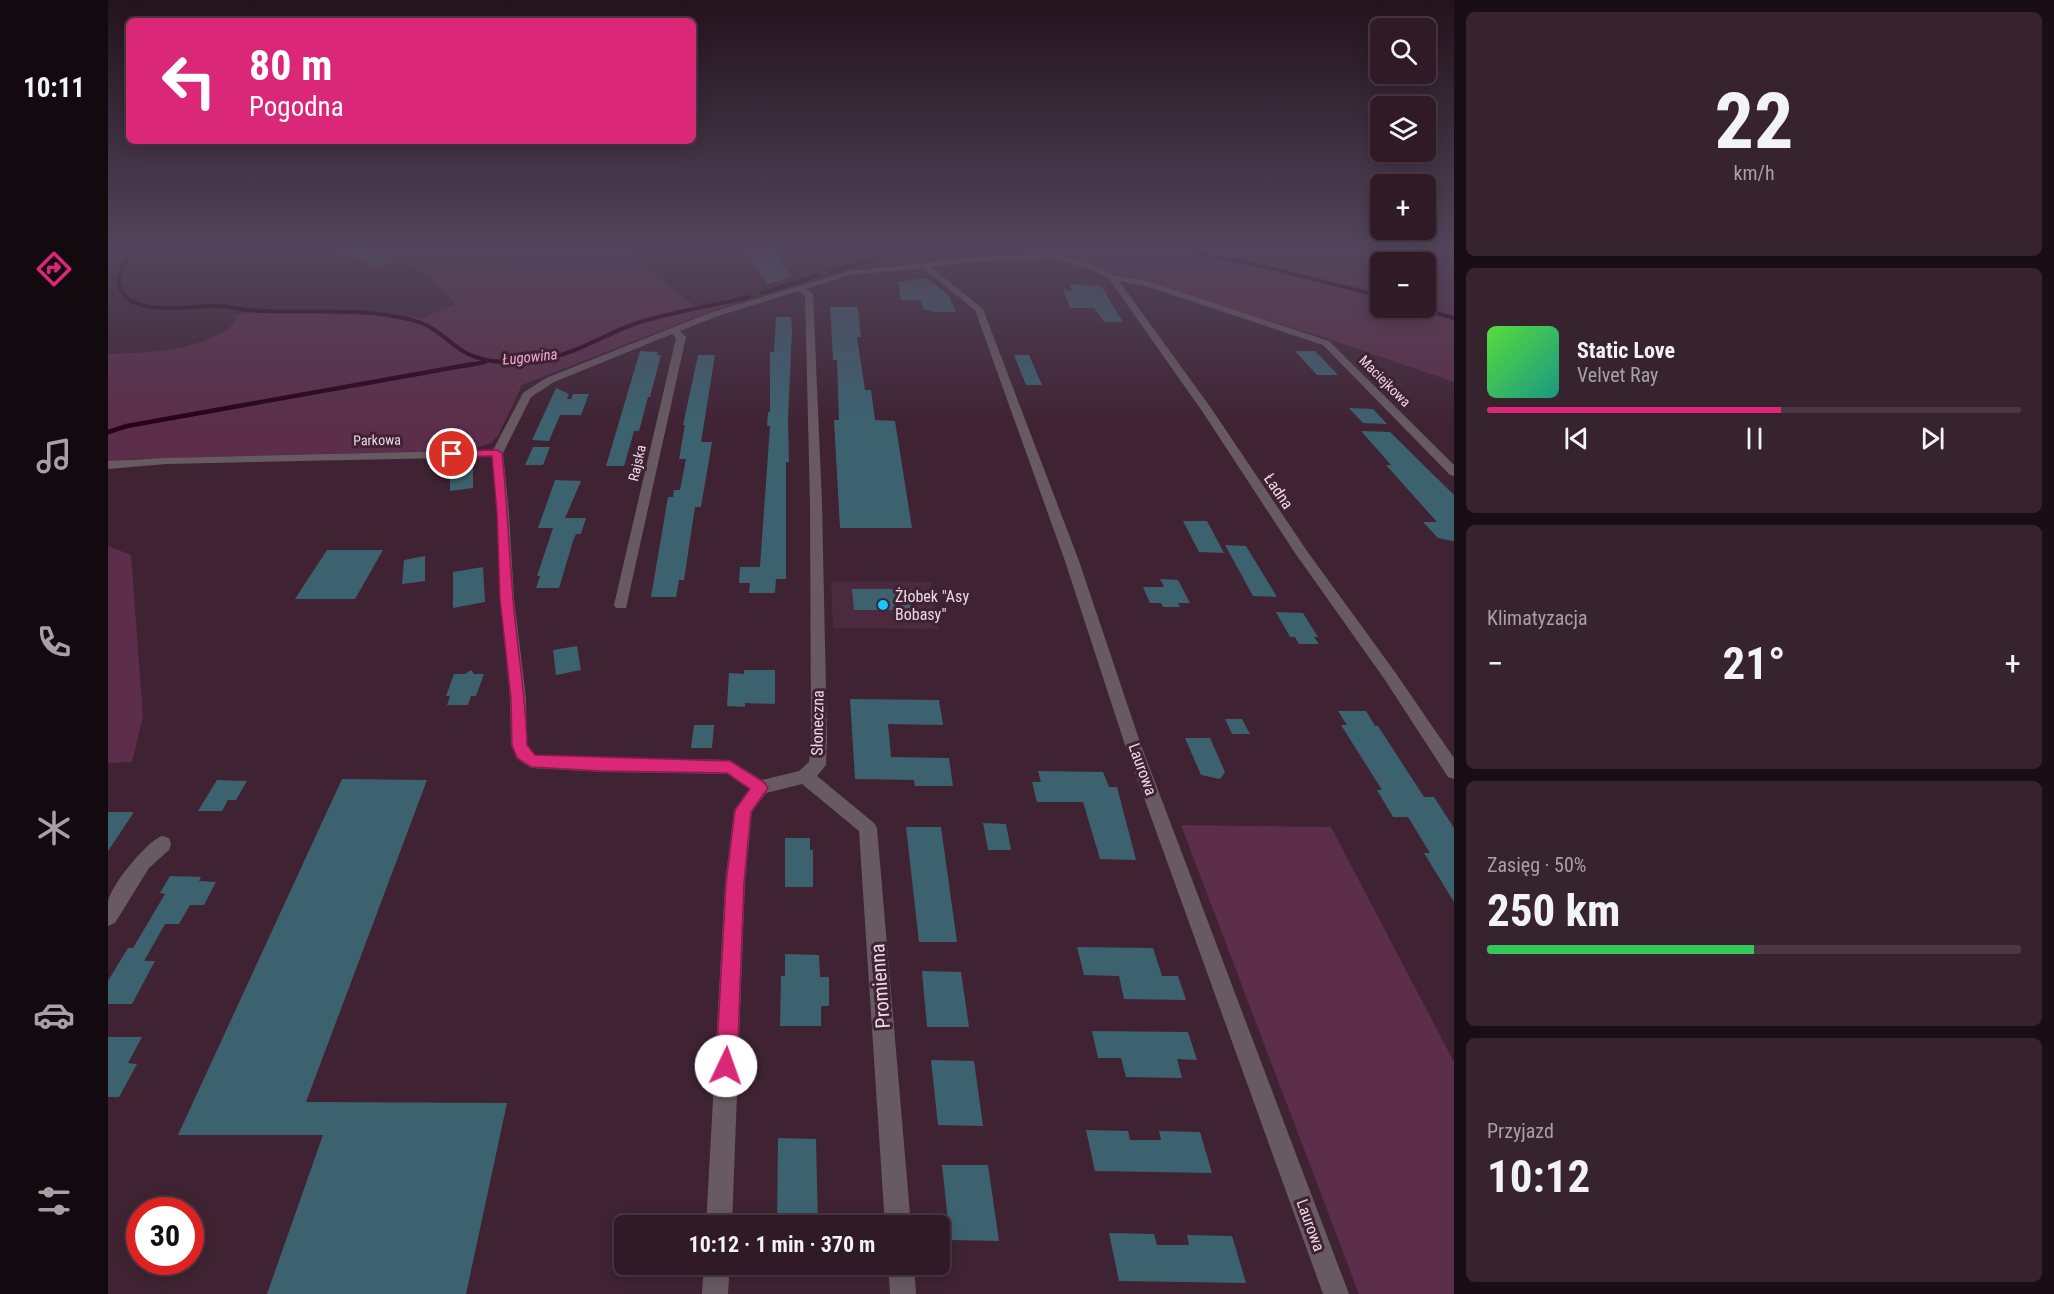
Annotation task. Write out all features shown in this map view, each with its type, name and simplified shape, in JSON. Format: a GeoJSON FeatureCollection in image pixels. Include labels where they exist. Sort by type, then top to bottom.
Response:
{"type":"FeatureCollection","features":[{"type":"Feature","properties":{"kind":"street"},"geometry":{"type":"LineString","coordinates":[[719,1215],[735,883],[743,810],[760,788],[730,767],[602,765],[531,761],[523,754],[519,745],[518,698],[507,599],[503,513],[497,453],[527,395],[550,380],[672,330],[743,305]]}},
{"type":"Feature","properties":{"kind":"street","name":"Słoneczna"},"geometry":{"type":"LineString","coordinates":[[760,788],[805,776],[817,765],[819,740],[816,503],[809,305]]}},
{"type":"Feature","properties":{"kind":"street","name":"Laurowa"},"geometry":{"type":"LineString","coordinates":[[975,305],[979,309],[1072,561],[1133,745],[1336,1294]]}},
{"type":"Feature","properties":{"kind":"street","name":"Ładna"},"geometry":{"type":"LineString","coordinates":[[1132,305],[1302,553],[1390,676],[1454,772]]}},
{"type":"Feature","properties":{"kind":"street","name":"Maciejkowa"},"geometry":{"type":"LineString","coordinates":[[1212,305],[1326,343],[1454,472]]}},
{"type":"Feature","properties":{"kind":"street","name":"Rajska"},"geometry":{"type":"LineString","coordinates":[[621,605],[681,337],[672,330]]}},
{"type":"Feature","properties":{"kind":"street","name":"Parkowa"},"geometry":{"type":"LineString","coordinates":[[108,465],[166,461],[497,453]]}},
{"type":"Feature","properties":{"kind":"street","name":"Promienna"},"geometry":{"type":"LineString","coordinates":[[805,776],[868,828],[897,1215]]}},
{"type":"Feature","properties":{"kind":"street"},"geometry":{"type":"LineString","coordinates":[[108,918],[142,862],[162,844]]}},
{"type":"Feature","properties":{"kind":"street"},"geometry":{"type":"LineString","coordinates":[[715,1294],[716,1275]]}},
{"type":"Feature","properties":{"kind":"street"},"geometry":{"type":"LineString","coordinates":[[902,1275],[903,1294]]}},
{"type":"Feature","properties":{"kind":"shaded area"},"geometry":{"type":"Polygon","coordinates":[[[452,305],[695,305],[698,308],[706,305],[729,305],[522,385],[498,436],[491,443],[470,450],[131,459],[108,462],[108,354],[165,350],[192,345],[227,329],[236,319],[233,316],[274,309],[380,312],[422,318],[452,305]]]}},
{"type":"Feature","properties":{"kind":"shaded area"},"geometry":{"type":"Polygon","coordinates":[[[1219,305],[1370,305],[1370,318],[1436,318],[1436,305],[1454,305],[1454,382],[1329,339],[1219,305]]]}},
{"type":"Feature","properties":{"kind":"shaded area"},"geometry":{"type":"Polygon","coordinates":[[[108,546],[131,555],[143,716],[132,762],[108,763],[108,546]]]}},
{"type":"Feature","properties":{"kind":"shaded area","name":"Żłobek \"Asy Bobasy\""},"geometry":{"type":"Polygon","coordinates":[[[831,581],[931,582],[939,629],[833,628],[831,581]]]}},
{"type":"Feature","properties":{"kind":"shaded area"},"geometry":{"type":"Polygon","coordinates":[[[1181,825],[1331,827],[1454,1062],[1454,1294],[1359,1294],[1181,825]]]}},
{"type":"Feature","properties":{"kind":"building"},"geometry":{"type":"Polygon","coordinates":[[[922,305],[953,305],[956,312],[932,312],[924,310],[922,305]]]}},
{"type":"Feature","properties":{"kind":"building"},"geometry":{"type":"Polygon","coordinates":[[[1069,305],[1113,305],[1123,322],[1104,322],[1094,308],[1070,308],[1069,305]]]}},
{"type":"Feature","properties":{"kind":"building"},"geometry":{"type":"Polygon","coordinates":[[[830,307],[857,307],[858,309],[861,337],[857,337],[865,390],[871,390],[875,420],[895,421],[912,528],[840,528],[834,420],[839,420],[837,360],[833,360],[830,307]]]}},
{"type":"Feature","properties":{"kind":"building"},"geometry":{"type":"Polygon","coordinates":[[[776,317],[791,317],[792,330],[788,419],[789,462],[786,462],[786,579],[776,579],[775,593],[749,593],[750,583],[739,583],[740,567],[760,567],[770,426],[767,426],[768,412],[770,412],[770,352],[774,352],[776,317]]]}},
{"type":"Feature","properties":{"kind":"building"},"geometry":{"type":"Polygon","coordinates":[[[640,351],[658,352],[657,355],[661,355],[650,397],[648,397],[639,431],[634,431],[624,466],[606,466],[640,351]]]}},
{"type":"Feature","properties":{"kind":"building"},"geometry":{"type":"Polygon","coordinates":[[[1295,351],[1315,351],[1338,375],[1317,375],[1295,351]]]}},
{"type":"Feature","properties":{"kind":"building"},"geometry":{"type":"Polygon","coordinates":[[[698,355],[715,355],[701,442],[712,442],[701,507],[695,507],[684,580],[679,580],[676,597],[651,597],[668,497],[673,497],[674,490],[680,490],[686,459],[679,459],[685,425],[683,425],[698,355]]]}},
{"type":"Feature","properties":{"kind":"building"},"geometry":{"type":"Polygon","coordinates":[[[1014,355],[1029,355],[1042,385],[1026,385],[1014,355]]]}},
{"type":"Feature","properties":{"kind":"building"},"geometry":{"type":"Polygon","coordinates":[[[556,388],[569,394],[567,399],[571,399],[573,394],[589,394],[581,415],[560,415],[549,441],[532,440],[556,388]]]}},
{"type":"Feature","properties":{"kind":"building"},"geometry":{"type":"Polygon","coordinates":[[[1349,408],[1373,409],[1387,424],[1363,423],[1349,408]]]}},
{"type":"Feature","properties":{"kind":"building"},"geometry":{"type":"Polygon","coordinates":[[[1361,431],[1390,432],[1454,495],[1454,541],[1438,538],[1423,522],[1437,522],[1386,465],[1391,465],[1361,431]]]}},
{"type":"Feature","properties":{"kind":"building"},"geometry":{"type":"Polygon","coordinates":[[[533,447],[550,447],[543,465],[525,465],[533,447]]]}},
{"type":"Feature","properties":{"kind":"building"},"geometry":{"type":"Polygon","coordinates":[[[473,466],[473,488],[450,491],[450,469],[473,466]]]}},
{"type":"Feature","properties":{"kind":"building"},"geometry":{"type":"Polygon","coordinates":[[[555,480],[581,481],[565,518],[586,518],[581,534],[576,534],[573,541],[559,588],[536,588],[540,576],[537,576],[553,528],[538,528],[555,480]]]}},
{"type":"Feature","properties":{"kind":"building"},"geometry":{"type":"Polygon","coordinates":[[[1183,521],[1207,521],[1224,553],[1199,552],[1183,521]]]}},
{"type":"Feature","properties":{"kind":"building"},"geometry":{"type":"Polygon","coordinates":[[[1225,545],[1246,546],[1277,597],[1253,596],[1225,545]]]}},
{"type":"Feature","properties":{"kind":"building"},"geometry":{"type":"Polygon","coordinates":[[[327,550],[383,550],[355,599],[295,599],[327,550]]]}},
{"type":"Feature","properties":{"kind":"building"},"geometry":{"type":"Polygon","coordinates":[[[425,556],[425,581],[402,584],[404,560],[425,556]]]}},
{"type":"Feature","properties":{"kind":"building"},"geometry":{"type":"Polygon","coordinates":[[[483,567],[485,602],[453,608],[453,572],[483,567]]]}},
{"type":"Feature","properties":{"kind":"building"},"geometry":{"type":"Polygon","coordinates":[[[1160,579],[1178,580],[1190,603],[1178,603],[1180,607],[1163,607],[1161,603],[1150,603],[1143,587],[1164,587],[1160,579]]]}},
{"type":"Feature","properties":{"kind":"building"},"geometry":{"type":"Polygon","coordinates":[[[852,589],[908,589],[911,610],[854,610],[852,589]]]}},
{"type":"Feature","properties":{"kind":"building"},"geometry":{"type":"Polygon","coordinates":[[[1276,612],[1303,613],[1318,637],[1314,637],[1319,644],[1299,644],[1295,637],[1290,637],[1276,612]]]}},
{"type":"Feature","properties":{"kind":"building"},"geometry":{"type":"Polygon","coordinates":[[[577,646],[581,670],[556,675],[553,650],[577,646]]]}},
{"type":"Feature","properties":{"kind":"building"},"geometry":{"type":"Polygon","coordinates":[[[471,670],[474,674],[484,674],[476,696],[471,696],[468,705],[447,705],[450,696],[446,696],[454,674],[465,674],[471,670]]]}},
{"type":"Feature","properties":{"kind":"building"},"geometry":{"type":"Polygon","coordinates":[[[744,670],[775,670],[775,704],[745,703],[745,707],[727,706],[729,673],[744,674],[744,670]]]}},
{"type":"Feature","properties":{"kind":"building"},"geometry":{"type":"Polygon","coordinates":[[[850,699],[939,700],[943,725],[888,724],[891,757],[949,758],[953,786],[915,786],[914,780],[855,779],[850,699]]]}},
{"type":"Feature","properties":{"kind":"building"},"geometry":{"type":"Polygon","coordinates":[[[1338,711],[1366,711],[1424,797],[1434,797],[1454,828],[1454,902],[1424,853],[1430,853],[1408,817],[1393,817],[1377,790],[1382,790],[1341,725],[1347,725],[1338,711]]]}},
{"type":"Feature","properties":{"kind":"building"},"geometry":{"type":"Polygon","coordinates":[[[1225,719],[1242,719],[1250,734],[1232,734],[1225,719]]]}},
{"type":"Feature","properties":{"kind":"building"},"geometry":{"type":"Polygon","coordinates":[[[694,725],[714,725],[712,748],[691,748],[694,725]]]}},
{"type":"Feature","properties":{"kind":"building"},"geometry":{"type":"Polygon","coordinates":[[[1185,738],[1210,738],[1225,772],[1220,779],[1201,775],[1185,738]]]}},
{"type":"Feature","properties":{"kind":"building"},"geometry":{"type":"Polygon","coordinates":[[[1038,771],[1103,772],[1109,787],[1117,787],[1136,860],[1100,859],[1083,802],[1037,802],[1032,782],[1041,782],[1038,771]]]}},
{"type":"Feature","properties":{"kind":"building"},"geometry":{"type":"Polygon","coordinates":[[[342,779],[427,780],[306,1102],[507,1103],[466,1294],[267,1294],[323,1135],[178,1135],[342,779]]]}},
{"type":"Feature","properties":{"kind":"building"},"geometry":{"type":"Polygon","coordinates":[[[217,780],[247,781],[236,800],[228,800],[222,811],[198,811],[217,780]]]}},
{"type":"Feature","properties":{"kind":"building"},"geometry":{"type":"Polygon","coordinates":[[[108,812],[134,812],[108,851],[108,812]]]}},
{"type":"Feature","properties":{"kind":"building"},"geometry":{"type":"Polygon","coordinates":[[[983,823],[1006,824],[1011,850],[988,850],[983,823]]]}},
{"type":"Feature","properties":{"kind":"building"},"geometry":{"type":"Polygon","coordinates":[[[906,827],[941,827],[957,942],[919,942],[906,827]]]}},
{"type":"Feature","properties":{"kind":"building"},"geometry":{"type":"Polygon","coordinates":[[[785,838],[810,838],[810,850],[813,850],[813,887],[785,887],[785,838]]]}},
{"type":"Feature","properties":{"kind":"building"},"geometry":{"type":"Polygon","coordinates":[[[170,876],[201,877],[199,881],[216,882],[204,905],[190,905],[179,924],[165,924],[144,961],[155,961],[132,1004],[108,1004],[108,981],[128,948],[133,948],[165,894],[160,893],[170,876]]]}},
{"type":"Feature","properties":{"kind":"building"},"geometry":{"type":"Polygon","coordinates":[[[1077,947],[1153,948],[1162,976],[1178,976],[1186,1000],[1124,999],[1119,976],[1084,975],[1077,947]]]}},
{"type":"Feature","properties":{"kind":"building"},"geometry":{"type":"Polygon","coordinates":[[[785,954],[819,955],[820,977],[829,977],[829,1006],[821,1006],[821,1026],[780,1026],[781,976],[785,976],[785,954]]]}},
{"type":"Feature","properties":{"kind":"building"},"geometry":{"type":"Polygon","coordinates":[[[922,971],[961,972],[969,1027],[927,1027],[922,971]]]}},
{"type":"Feature","properties":{"kind":"building"},"geometry":{"type":"Polygon","coordinates":[[[1092,1031],[1188,1032],[1197,1060],[1177,1059],[1182,1078],[1126,1077],[1121,1058],[1098,1058],[1092,1031]]]}},
{"type":"Feature","properties":{"kind":"building"},"geometry":{"type":"Polygon","coordinates":[[[108,1037],[142,1037],[128,1063],[137,1064],[119,1097],[108,1097],[108,1037]]]}},
{"type":"Feature","properties":{"kind":"building"},"geometry":{"type":"Polygon","coordinates":[[[931,1060],[974,1061],[983,1126],[938,1125],[931,1060]]]}},
{"type":"Feature","properties":{"kind":"building"},"geometry":{"type":"Polygon","coordinates":[[[1086,1130],[1128,1131],[1130,1140],[1161,1140],[1159,1131],[1200,1132],[1212,1173],[1095,1171],[1086,1130]]]}},
{"type":"Feature","properties":{"kind":"building"},"geometry":{"type":"Polygon","coordinates":[[[778,1138],[816,1139],[818,1215],[777,1215],[778,1138]]]}},
{"type":"Feature","properties":{"kind":"building"},"geometry":{"type":"Polygon","coordinates":[[[942,1165],[988,1165],[999,1241],[950,1240],[950,1215],[947,1215],[942,1165]]]}},
{"type":"Feature","properties":{"kind":"building"},"geometry":{"type":"Polygon","coordinates":[[[1109,1233],[1154,1234],[1157,1245],[1189,1245],[1187,1235],[1232,1236],[1246,1283],[1119,1281],[1109,1233]]]}},
{"type":"Feature","properties":{"kind":"waterway","name":"Ługowina"},"geometry":{"type":"LineString","coordinates":[[143,305],[160,308],[221,306],[263,311],[356,312],[393,316],[422,323],[474,357],[496,361],[541,359],[565,354],[634,324],[711,305]]}},
{"type":"Feature","properties":{"kind":"waterway"},"geometry":{"type":"LineString","coordinates":[[1436,313],[1454,318]]}},
{"type":"Feature","properties":{"kind":"waterway"},"geometry":{"type":"LineString","coordinates":[[465,366],[485,362]]}},
{"type":"Feature","properties":{"kind":"waterway"},"geometry":{"type":"LineString","coordinates":[[108,432],[127,426],[473,364]]}},
{"type":"Feature","properties":{"kind":"place","name":"Żłobek \"Asy Bobasy\""},"geometry":{"type":"Point","coordinates":[883,605]}},
{"type":"Feature","properties":{"kind":"route"},"geometry":{"type":"LineString","coordinates":[[452,454],[497,453],[503,513],[507,599],[518,698],[519,745],[523,754],[531,761],[602,765],[730,767],[760,788],[743,810],[735,883],[726,1066]]}}]}
